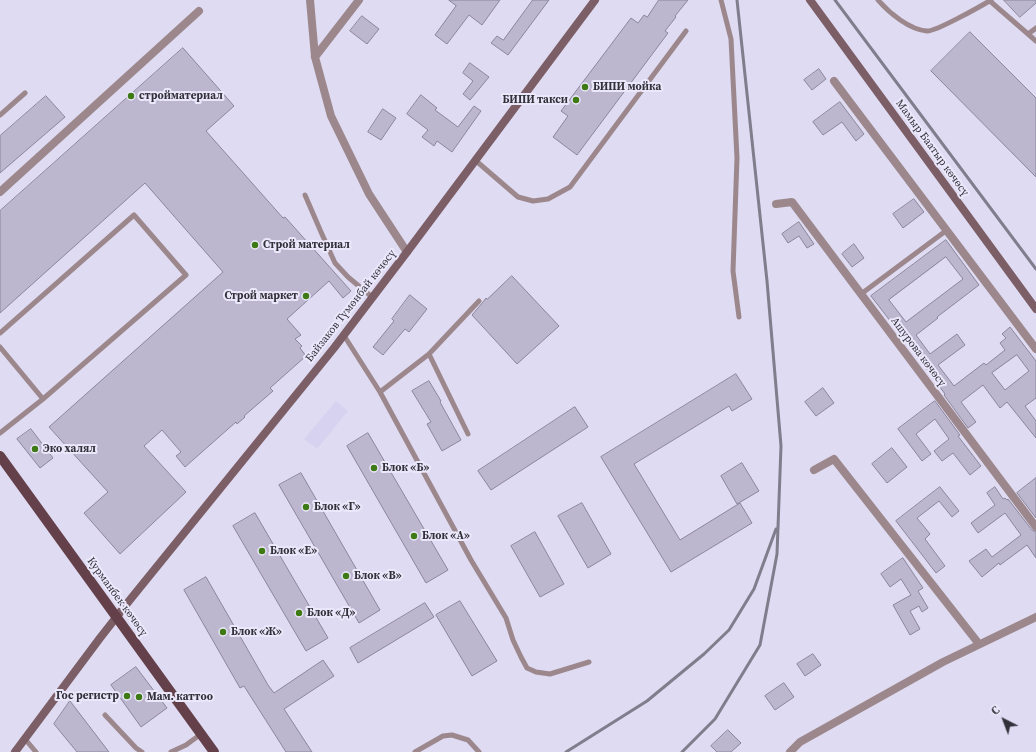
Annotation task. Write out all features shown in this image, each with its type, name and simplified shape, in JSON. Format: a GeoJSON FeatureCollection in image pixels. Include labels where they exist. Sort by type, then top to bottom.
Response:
{"type":"FeatureCollection","features":[{"type":"Feature","properties":{"kind":"main road","name":"Байзаков Түмөнбай көчөсү"},"geometry":{"type":"LineString","coordinates":[[14,752],[100,638],[288,405],[407,252],[595,0]]}},
{"type":"Feature","properties":{"kind":"main road","name":"Мамыр Баатыр көчөсү"},"geometry":{"type":"LineString","coordinates":[[810,0],[1036,309]]}},
{"type":"Feature","properties":{"kind":"main road","name":"Курманбек көчөсү"},"geometry":{"type":"LineString","coordinates":[[0,456],[214,752]]}},
{"type":"Feature","properties":{"kind":"street"},"geometry":{"type":"LineString","coordinates":[[310,0],[315,56],[331,116],[369,194],[407,252]]}},
{"type":"Feature","properties":{"kind":"street"},"geometry":{"type":"LineString","coordinates":[[315,56],[358,0]]}},
{"type":"Feature","properties":{"kind":"street"},"geometry":{"type":"LineString","coordinates":[[0,192],[199,11]]}},
{"type":"Feature","properties":{"kind":"street"},"geometry":{"type":"LineString","coordinates":[[834,80],[1036,349]]}},
{"type":"Feature","properties":{"kind":"street","name":"Ашурова көчөсү"},"geometry":{"type":"LineString","coordinates":[[776,204],[792,202],[1036,527]]}},
{"type":"Feature","properties":{"kind":"street"},"geometry":{"type":"LineString","coordinates":[[814,470],[834,459],[979,644]]}},
{"type":"Feature","properties":{"kind":"street"},"geometry":{"type":"LineString","coordinates":[[790,752],[800,742],[943,662],[1036,617]]}},
{"type":"Feature","properties":{"kind":"lane"},"geometry":{"type":"LineString","coordinates":[[721,0],[731,39],[737,158],[733,271],[739,317]]}},
{"type":"Feature","properties":{"kind":"lane"},"geometry":{"type":"LineString","coordinates":[[878,0],[884,8],[903,22],[919,30],[928,32],[939,28],[990,0],[1036,41]]}},
{"type":"Feature","properties":{"kind":"lane"},"geometry":{"type":"LineString","coordinates":[[1028,34],[1036,28]]}},
{"type":"Feature","properties":{"kind":"lane"},"geometry":{"type":"LineString","coordinates":[[475,160],[518,197],[533,201],[548,199],[570,187],[686,31]]}},
{"type":"Feature","properties":{"kind":"lane"},"geometry":{"type":"LineString","coordinates":[[0,115],[25,93]]}},
{"type":"Feature","properties":{"kind":"lane"},"geometry":{"type":"LineString","coordinates":[[305,195],[335,263],[348,277],[372,297]]}},
{"type":"Feature","properties":{"kind":"lane"},"geometry":{"type":"LineString","coordinates":[[0,333],[134,215],[186,275],[43,399],[0,433]]}},
{"type":"Feature","properties":{"kind":"lane"},"geometry":{"type":"LineString","coordinates":[[861,294],[947,230]]}},
{"type":"Feature","properties":{"kind":"lane"},"geometry":{"type":"LineString","coordinates":[[380,392],[430,354],[479,301]]}},
{"type":"Feature","properties":{"kind":"lane"},"geometry":{"type":"LineString","coordinates":[[343,334],[380,392],[471,560],[506,618],[513,640],[527,668],[536,672],[550,674],[589,662]]}},
{"type":"Feature","properties":{"kind":"lane"},"geometry":{"type":"LineString","coordinates":[[0,347],[43,399]]}},
{"type":"Feature","properties":{"kind":"lane"},"geometry":{"type":"LineString","coordinates":[[430,354],[468,434]]}},
{"type":"Feature","properties":{"kind":"lane"},"geometry":{"type":"LineString","coordinates":[[105,715],[136,748],[142,752]]}},
{"type":"Feature","properties":{"kind":"lane"},"geometry":{"type":"LineString","coordinates":[[171,752],[186,745],[201,734]]}},
{"type":"Feature","properties":{"kind":"lane"},"geometry":{"type":"LineString","coordinates":[[415,752],[443,736],[452,735],[468,740],[479,752]]}},
{"type":"Feature","properties":{"kind":"lane"},"geometry":{"type":"LineString","coordinates":[[25,739],[36,752]]}},
{"type":"Feature","properties":{"kind":"shaded area"},"geometry":{"type":"Polygon","coordinates":[[[336,401],[348,411],[317,449],[304,439],[336,401]]]}},
{"type":"Feature","properties":{"kind":"building"},"geometry":{"type":"Polygon","coordinates":[[[449,0],[500,0],[482,25],[469,15],[447,44],[435,35],[456,6],[449,0]]]}},
{"type":"Feature","properties":{"kind":"building"},"geometry":{"type":"Polygon","coordinates":[[[533,0],[549,0],[508,55],[491,43],[497,36],[503,40],[533,0]]]}},
{"type":"Feature","properties":{"kind":"building"},"geometry":{"type":"Polygon","coordinates":[[[659,0],[688,0],[665,31],[668,33],[577,155],[553,137],[568,116],[561,111],[631,18],[638,23],[644,15],[647,17],[659,0]]]}},
{"type":"Feature","properties":{"kind":"building"},"geometry":{"type":"Polygon","coordinates":[[[1004,0],[1036,0],[1036,3],[1020,17],[1004,0]]]}},
{"type":"Feature","properties":{"kind":"building"},"geometry":{"type":"Polygon","coordinates":[[[362,16],[379,29],[367,44],[350,31],[362,16]]]}},
{"type":"Feature","properties":{"kind":"building"},"geometry":{"type":"Polygon","coordinates":[[[970,32],[1036,98],[1036,177],[931,71],[970,32]]]}},
{"type":"Feature","properties":{"kind":"building","name":"Строй материал"},"geometry":{"type":"Polygon","coordinates":[[[183,48],[234,106],[206,131],[283,218],[285,217],[351,291],[343,298],[329,281],[287,319],[301,335],[295,339],[302,346],[300,348],[306,356],[270,388],[273,391],[244,416],[245,417],[237,424],[236,422],[185,467],[176,456],[181,452],[162,430],[144,446],[186,492],[120,554],[84,513],[108,492],[49,427],[223,272],[145,183],[0,313],[0,211],[183,48]]]}},
{"type":"Feature","properties":{"kind":"building"},"geometry":{"type":"Polygon","coordinates":[[[470,63],[489,77],[470,100],[463,94],[473,81],[463,73],[470,63]]]}},
{"type":"Feature","properties":{"kind":"building"},"geometry":{"type":"Polygon","coordinates":[[[819,69],[826,79],[812,90],[804,80],[819,69]]]}},
{"type":"Feature","properties":{"kind":"building"},"geometry":{"type":"Polygon","coordinates":[[[421,95],[437,108],[435,110],[458,127],[474,106],[481,111],[452,152],[437,141],[434,146],[422,137],[428,130],[407,114],[421,95]]]}},
{"type":"Feature","properties":{"kind":"building"},"geometry":{"type":"Polygon","coordinates":[[[46,96],[65,117],[0,173],[0,136],[46,96]]]}},
{"type":"Feature","properties":{"kind":"building"},"geometry":{"type":"Polygon","coordinates":[[[840,102],[864,134],[856,141],[842,122],[823,135],[813,122],[840,102]]]}},
{"type":"Feature","properties":{"kind":"building"},"geometry":{"type":"Polygon","coordinates":[[[383,109],[396,118],[381,140],[368,132],[383,109]]]}},
{"type":"Feature","properties":{"kind":"building"},"geometry":{"type":"Polygon","coordinates":[[[914,199],[924,212],[903,228],[893,214],[914,199]]]}},
{"type":"Feature","properties":{"kind":"building"},"geometry":{"type":"Polygon","coordinates":[[[799,222],[814,244],[807,248],[799,236],[788,243],[782,234],[799,222]]]}},
{"type":"Feature","properties":{"kind":"building"},"geometry":{"type":"Polygon","coordinates":[[[946,240],[979,285],[916,335],[930,354],[957,334],[965,345],[938,365],[954,386],[984,363],[986,365],[1005,350],[1000,343],[1006,338],[1002,334],[1010,327],[1036,361],[1036,398],[1025,406],[1036,421],[1036,438],[1007,402],[1000,408],[983,385],[961,402],[976,422],[968,428],[921,361],[871,296],[946,240]],[[946,257],[889,300],[906,322],[963,279],[946,257]],[[1017,355],[992,373],[1005,390],[1029,371],[1017,355]]]}},
{"type":"Feature","properties":{"kind":"building"},"geometry":{"type":"Polygon","coordinates":[[[854,244],[864,258],[852,267],[842,254],[854,244]]]}},
{"type":"Feature","properties":{"kind":"building"},"geometry":{"type":"Polygon","coordinates":[[[512,276],[559,326],[517,364],[472,315],[486,298],[487,299],[512,276]]]}},
{"type":"Feature","properties":{"kind":"building"},"geometry":{"type":"Polygon","coordinates":[[[410,295],[427,309],[409,332],[405,329],[383,355],[373,347],[394,321],[392,319],[410,295]]]}},
{"type":"Feature","properties":{"kind":"building"},"geometry":{"type":"Polygon","coordinates":[[[736,374],[752,399],[732,411],[729,406],[634,464],[680,540],[740,503],[752,523],[671,572],[601,457],[736,374]]]}},
{"type":"Feature","properties":{"kind":"building"},"geometry":{"type":"Polygon","coordinates":[[[429,381],[461,440],[442,451],[427,424],[431,422],[412,391],[429,381]]]}},
{"type":"Feature","properties":{"kind":"building"},"geometry":{"type":"Polygon","coordinates":[[[823,388],[834,403],[816,416],[805,402],[823,388]]]}},
{"type":"Feature","properties":{"kind":"building"},"geometry":{"type":"Polygon","coordinates":[[[935,401],[960,435],[958,436],[981,466],[970,475],[953,453],[942,461],[934,451],[949,439],[935,419],[916,434],[931,454],[922,461],[898,429],[935,401]]]}},
{"type":"Feature","properties":{"kind":"building"},"geometry":{"type":"Polygon","coordinates":[[[575,407],[588,427],[491,490],[478,471],[575,407]]]}},
{"type":"Feature","properties":{"kind":"building","name":"Эко халял"},"geometry":{"type":"Polygon","coordinates":[[[31,429],[53,458],[40,468],[17,439],[31,429]]]}},
{"type":"Feature","properties":{"kind":"building"},"geometry":{"type":"Polygon","coordinates":[[[368,433],[448,570],[426,583],[347,446],[368,433]]]}},
{"type":"Feature","properties":{"kind":"building"},"geometry":{"type":"Polygon","coordinates":[[[892,448],[907,467],[887,483],[872,464],[892,448]]]}},
{"type":"Feature","properties":{"kind":"building"},"geometry":{"type":"Polygon","coordinates":[[[742,463],[759,491],[737,504],[721,476],[742,463]]]}},
{"type":"Feature","properties":{"kind":"building"},"geometry":{"type":"Polygon","coordinates":[[[301,473],[380,610],[359,623],[279,485],[301,473]]]}},
{"type":"Feature","properties":{"kind":"building"},"geometry":{"type":"Polygon","coordinates":[[[1036,478],[1036,518],[1017,493],[1036,478]]]}},
{"type":"Feature","properties":{"kind":"building"},"geometry":{"type":"Polygon","coordinates":[[[940,487],[959,511],[952,517],[939,501],[917,518],[930,534],[925,539],[945,566],[936,573],[896,521],[940,487]]]}},
{"type":"Feature","properties":{"kind":"building"},"geometry":{"type":"Polygon","coordinates":[[[995,487],[1003,499],[1008,499],[1032,530],[1036,532],[1036,558],[1027,545],[1000,565],[999,563],[982,577],[969,561],[986,549],[992,557],[1021,535],[1005,513],[978,533],[971,523],[995,505],[987,493],[995,487]]]}},
{"type":"Feature","properties":{"kind":"building"},"geometry":{"type":"Polygon","coordinates":[[[582,503],[611,554],[588,568],[558,516],[582,503]]]}},
{"type":"Feature","properties":{"kind":"building"},"geometry":{"type":"Polygon","coordinates":[[[255,513],[328,638],[306,651],[233,526],[255,513]]]}},
{"type":"Feature","properties":{"kind":"building"},"geometry":{"type":"Polygon","coordinates":[[[535,532],[564,584],[540,597],[511,546],[535,532]]]}},
{"type":"Feature","properties":{"kind":"building"},"geometry":{"type":"Polygon","coordinates":[[[903,558],[923,588],[918,591],[928,608],[922,612],[919,606],[910,611],[920,629],[910,635],[893,605],[911,595],[901,579],[890,587],[881,574],[903,558]]]}},
{"type":"Feature","properties":{"kind":"building"},"geometry":{"type":"Polygon","coordinates":[[[206,577],[274,693],[323,660],[334,676],[284,709],[312,752],[286,752],[244,686],[240,688],[184,590],[206,577]]]}},
{"type":"Feature","properties":{"kind":"building"},"geometry":{"type":"Polygon","coordinates":[[[460,601],[497,661],[472,676],[436,615],[460,601]]]}},
{"type":"Feature","properties":{"kind":"building"},"geometry":{"type":"Polygon","coordinates":[[[425,603],[434,617],[358,663],[350,648],[425,603]]]}},
{"type":"Feature","properties":{"kind":"building"},"geometry":{"type":"Polygon","coordinates":[[[813,654],[821,665],[805,676],[797,664],[813,654]]]}},
{"type":"Feature","properties":{"kind":"building","name":"Мам. каттоо"},"geometry":{"type":"Polygon","coordinates":[[[136,667],[167,708],[141,727],[111,685],[136,667]]]}},
{"type":"Feature","properties":{"kind":"building"},"geometry":{"type":"Polygon","coordinates":[[[784,683],[794,697],[775,710],[765,696],[784,683]]]}},
{"type":"Feature","properties":{"kind":"building"},"geometry":{"type":"Polygon","coordinates":[[[70,701],[109,752],[77,752],[54,724],[70,701]]]}},
{"type":"Feature","properties":{"kind":"building"},"geometry":{"type":"Polygon","coordinates":[[[728,730],[741,743],[731,752],[717,752],[711,746],[728,730]]]}},
{"type":"Feature","properties":{"kind":"railway"},"geometry":{"type":"LineString","coordinates":[[682,752],[715,719],[760,645],[777,554],[781,446],[767,281],[737,0]]}},
{"type":"Feature","properties":{"kind":"railway"},"geometry":{"type":"LineString","coordinates":[[835,0],[1036,269]]}},
{"type":"Feature","properties":{"kind":"railway"},"geometry":{"type":"LineString","coordinates":[[566,752],[647,701],[704,654],[729,630],[754,589],[776,529]]}},
{"type":"Feature","properties":{"kind":"place","name":"БИПИ мойка"},"geometry":{"type":"Point","coordinates":[585,87]}},
{"type":"Feature","properties":{"kind":"place","name":"стройматериал"},"geometry":{"type":"Point","coordinates":[131,96]}},
{"type":"Feature","properties":{"kind":"place","name":"БИПИ такси"},"geometry":{"type":"Point","coordinates":[576,100]}},
{"type":"Feature","properties":{"kind":"place","name":"Строй материал"},"geometry":{"type":"Point","coordinates":[255,245]}},
{"type":"Feature","properties":{"kind":"place","name":"Строй маркет"},"geometry":{"type":"Point","coordinates":[306,296]}},
{"type":"Feature","properties":{"kind":"place","name":"Эко халял"},"geometry":{"type":"Point","coordinates":[35,449]}},
{"type":"Feature","properties":{"kind":"place","name":"Блок «Б»"},"geometry":{"type":"Point","coordinates":[374,468]}},
{"type":"Feature","properties":{"kind":"place","name":"Блок «Г»"},"geometry":{"type":"Point","coordinates":[306,507]}},
{"type":"Feature","properties":{"kind":"place","name":"Блок «А»"},"geometry":{"type":"Point","coordinates":[414,536]}},
{"type":"Feature","properties":{"kind":"place","name":"Блок «Е»"},"geometry":{"type":"Point","coordinates":[262,551]}},
{"type":"Feature","properties":{"kind":"place","name":"Блок «В»"},"geometry":{"type":"Point","coordinates":[346,576]}},
{"type":"Feature","properties":{"kind":"place","name":"Блок «Д»"},"geometry":{"type":"Point","coordinates":[299,613]}},
{"type":"Feature","properties":{"kind":"place","name":"Блок «Ж»"},"geometry":{"type":"Point","coordinates":[223,632]}},
{"type":"Feature","properties":{"kind":"place","name":"Гос регистр"},"geometry":{"type":"Point","coordinates":[127,696]}},
{"type":"Feature","properties":{"kind":"place","name":"Мам. каттоо"},"geometry":{"type":"Point","coordinates":[139,697]}}]}
